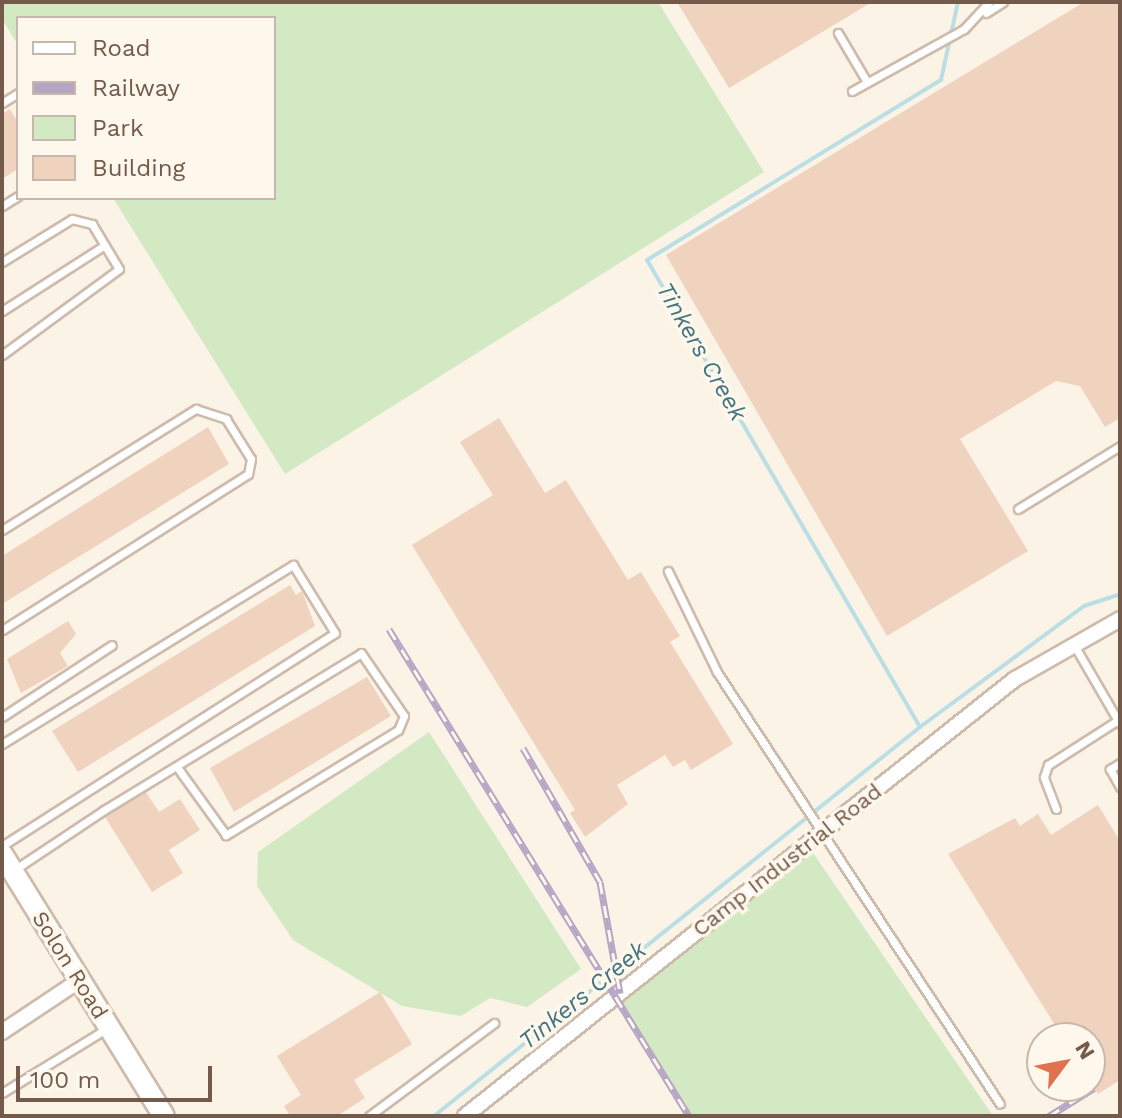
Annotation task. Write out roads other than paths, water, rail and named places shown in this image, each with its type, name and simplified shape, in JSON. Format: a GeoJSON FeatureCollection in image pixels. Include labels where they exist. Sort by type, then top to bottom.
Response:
{"type":"FeatureCollection","features":[{"type":"Feature","properties":{"kind":"street","name":"Camp Industrial Road"},"geometry":{"type":"LineString","coordinates":[[465,1116],[1015,679],[1073,643],[1120,619]]}},
{"type":"Feature","properties":{"kind":"street","name":"Solon Road"},"geometry":{"type":"LineString","coordinates":[[7,863],[164,1116]]}},
{"type":"Feature","properties":{"kind":"street"},"geometry":{"type":"LineString","coordinates":[[4,1024],[80,980]]}},
{"type":"Feature","properties":{"kind":"lane"},"geometry":{"type":"LineString","coordinates":[[986,13],[989,2]]}},
{"type":"Feature","properties":{"kind":"lane"},"geometry":{"type":"LineString","coordinates":[[852,91],[944,35],[964,29],[1003,2]]}},
{"type":"Feature","properties":{"kind":"lane"},"geometry":{"type":"LineString","coordinates":[[838,33],[867,82]]}},
{"type":"Feature","properties":{"kind":"lane"},"geometry":{"type":"LineString","coordinates":[[2,262],[72,219],[92,224],[105,245],[117,277],[2,355]]}},
{"type":"Feature","properties":{"kind":"lane"},"geometry":{"type":"LineString","coordinates":[[2,311],[105,245]]}},
{"type":"Feature","properties":{"kind":"lane"},"geometry":{"type":"LineString","coordinates":[[2,530],[196,409],[226,419],[251,459],[248,474],[2,630]]}},
{"type":"Feature","properties":{"kind":"lane"},"geometry":{"type":"LineString","coordinates":[[1018,509],[1120,446]]}},
{"type":"Feature","properties":{"kind":"lane"},"geometry":{"type":"LineString","coordinates":[[2,744],[293,565],[335,633],[2,846]]}},
{"type":"Feature","properties":{"kind":"lane"},"geometry":{"type":"LineString","coordinates":[[668,571],[717,672],[1000,1104]]}},
{"type":"Feature","properties":{"kind":"lane"},"geometry":{"type":"LineString","coordinates":[[1056,809],[1044,777],[1048,765],[1119,722],[1073,643]]}},
{"type":"Feature","properties":{"kind":"lane"},"geometry":{"type":"LineString","coordinates":[[2,717],[112,645]]}},
{"type":"Feature","properties":{"kind":"lane"},"geometry":{"type":"LineString","coordinates":[[7,863],[177,767],[361,653],[404,716],[398,730],[226,835],[177,767]]}},
{"type":"Feature","properties":{"kind":"lane"},"geometry":{"type":"LineString","coordinates":[[1120,763],[1110,769],[1120,787]]}},
{"type":"Feature","properties":{"kind":"lane"},"geometry":{"type":"LineString","coordinates":[[369,1116],[394,1091],[494,1023]]}},
{"type":"Feature","properties":{"kind":"lane"},"geometry":{"type":"LineString","coordinates":[[2,1093],[109,1027]]}},
{"type":"Feature","properties":{"kind":"waterway","name":"Tinkers Creek"},"geometry":{"type":"LineString","coordinates":[[920,727],[647,260],[941,80],[958,2]]}},
{"type":"Feature","properties":{"kind":"waterway","name":"Tinkers Creek"},"geometry":{"type":"LineString","coordinates":[[434,1116],[920,727],[1084,606],[1120,594]]}},
{"type":"Feature","properties":{"kind":"railway"},"geometry":{"type":"LineString","coordinates":[[389,629],[689,1116]]}},
{"type":"Feature","properties":{"kind":"railway"},"geometry":{"type":"LineString","coordinates":[[523,748],[600,882],[620,993]]}},
{"type":"Feature","properties":{"kind":"railway"},"geometry":{"type":"LineString","coordinates":[[1049,1116],[1072,1102]]}}]}
